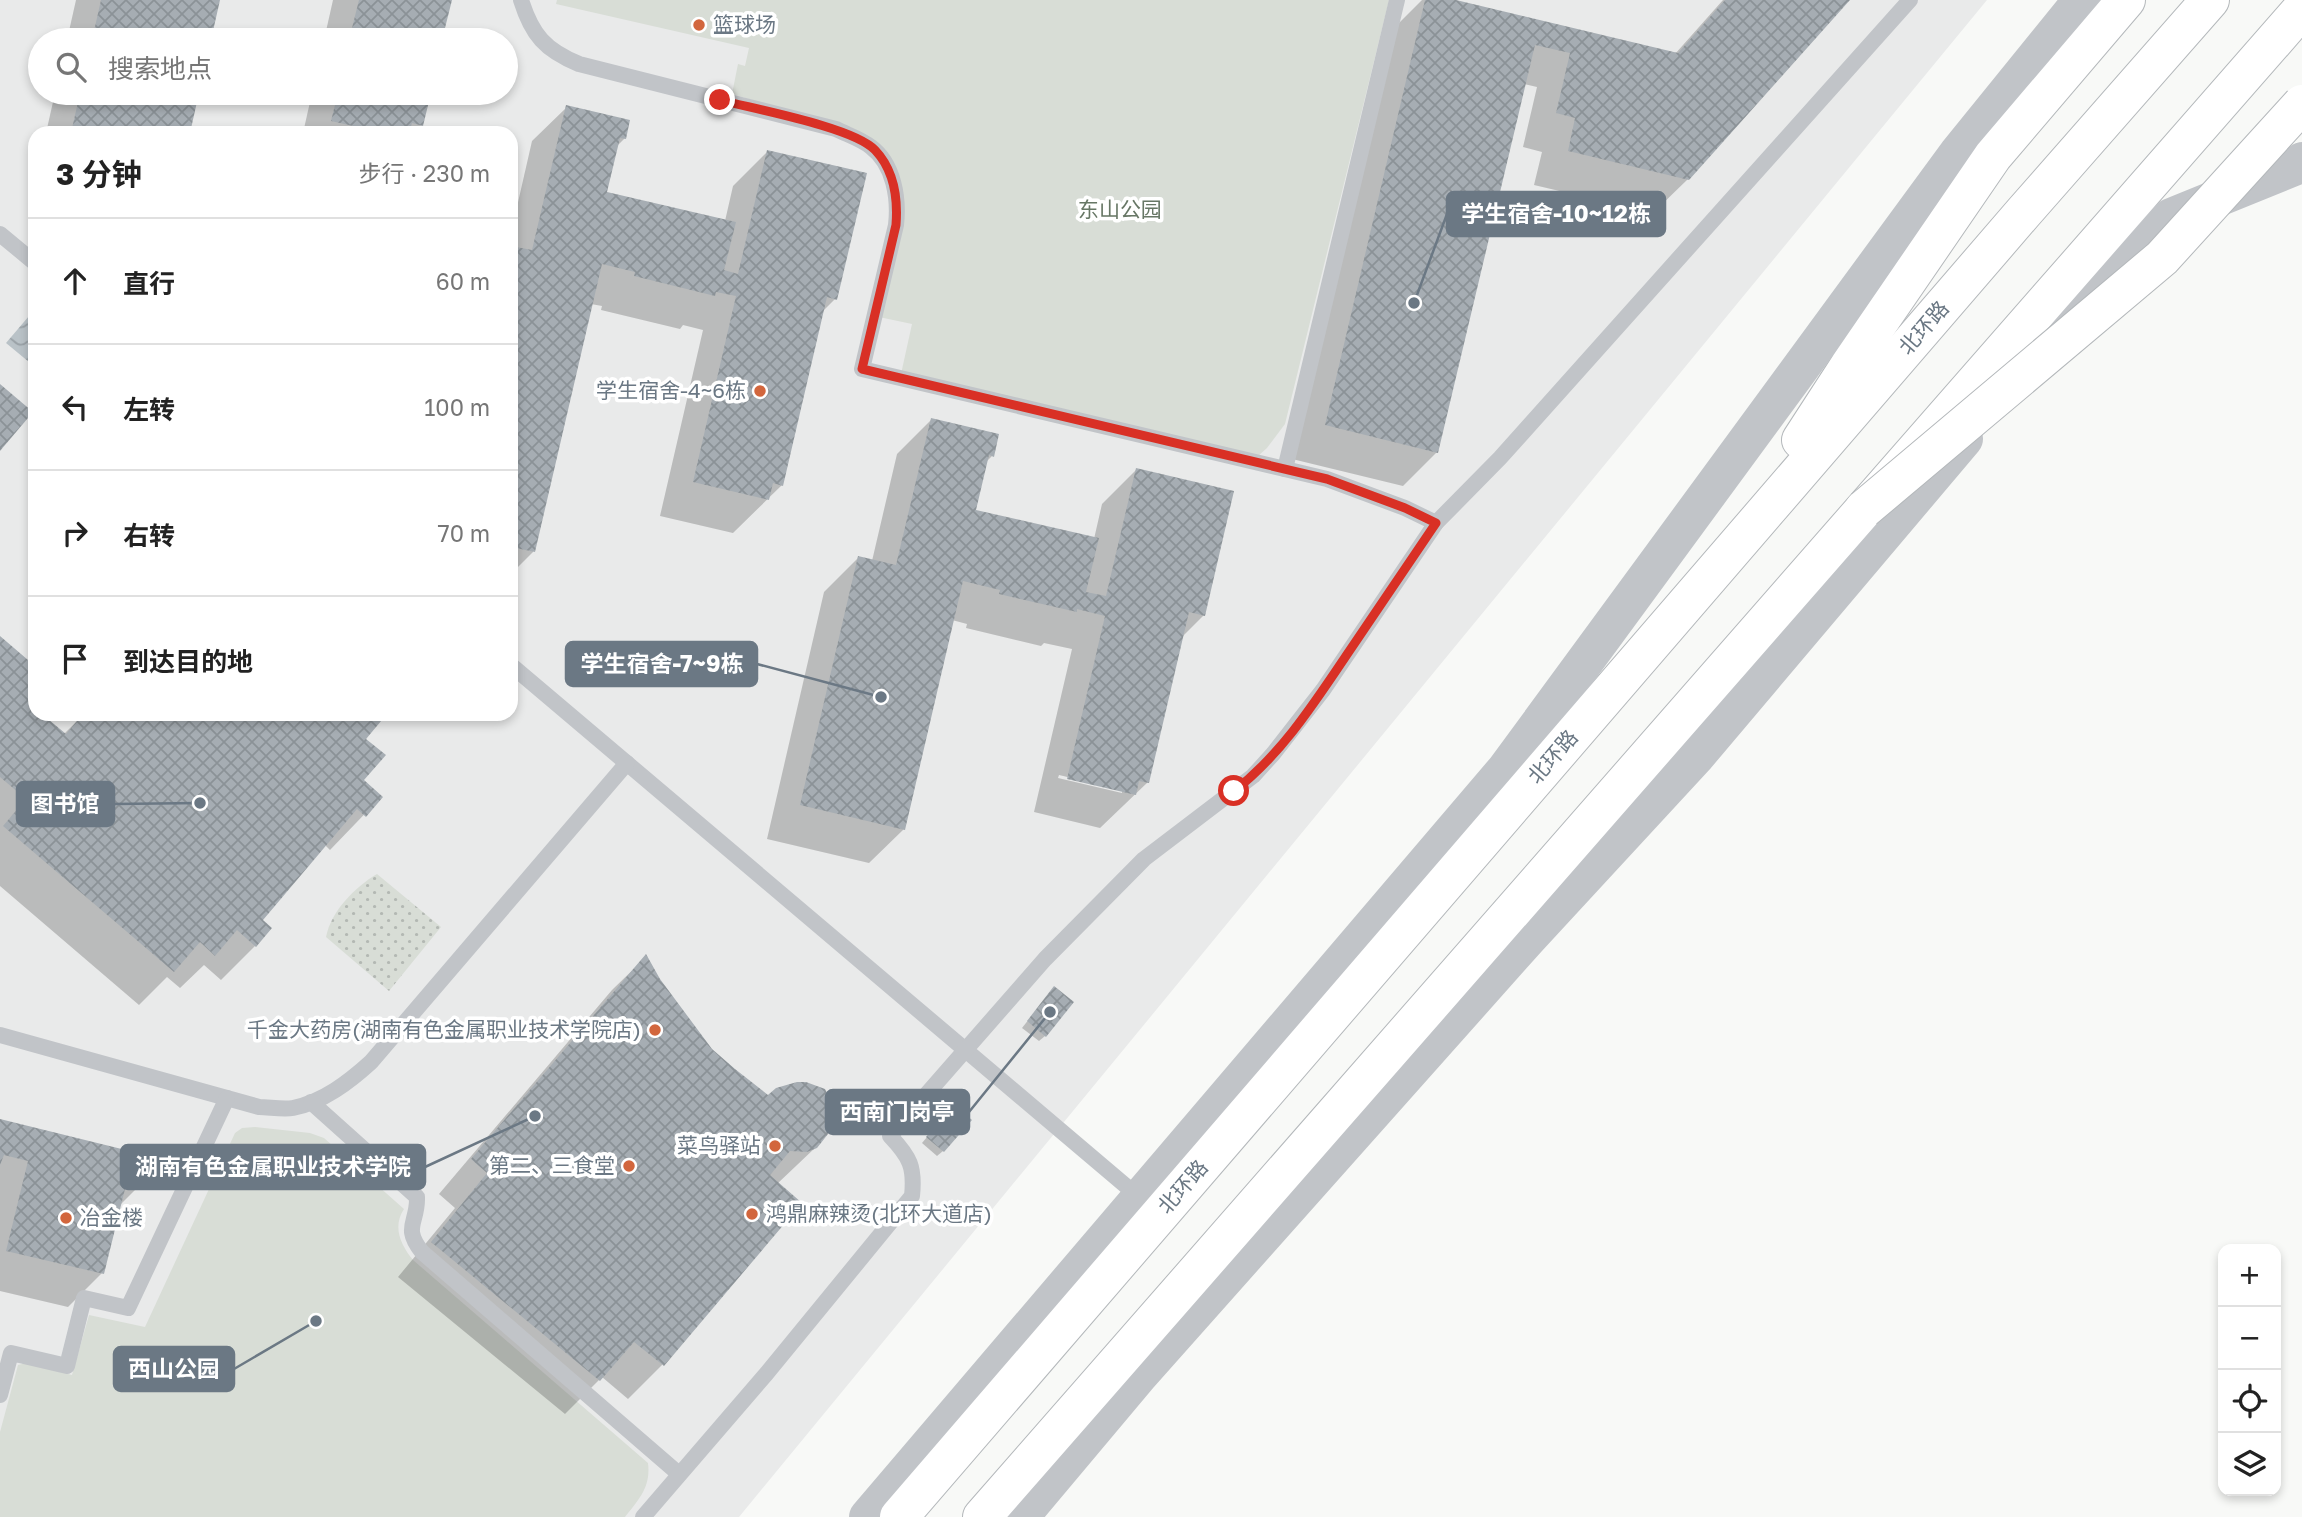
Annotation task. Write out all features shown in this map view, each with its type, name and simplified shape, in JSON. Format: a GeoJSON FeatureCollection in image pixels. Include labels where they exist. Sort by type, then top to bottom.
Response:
{"type":"FeatureCollection","features":[{"type":"Feature","properties":{"kind":"highway"},"geometry":{"type":"LineString","coordinates":[[1723,561],[1849,366],[1993,156],[2126,0]]}},
{"type":"Feature","properties":{"kind":"highway","name":"北环路"},"geometry":{"type":"LineString","coordinates":[[899,1517],[2210,0]]}},
{"type":"Feature","properties":{"kind":"highway"},"geometry":{"type":"LineString","coordinates":[[982,1517],[2302,9]]}},
{"type":"Feature","properties":{"kind":"highway"},"geometry":{"type":"LineString","coordinates":[[1864,509],[2162,258],[2302,104]]}},
{"type":"Feature","properties":{"kind":"street"},"geometry":{"type":"LineString","coordinates":[[868,1517],[1506,769],[1958,153],[2082,0]]}},
{"type":"Feature","properties":{"kind":"street"},"geometry":{"type":"LineString","coordinates":[[1020,1517],[1186,1322],[1528,938],[1697,755],[1960,443],[2116,267],[2171,217],[2299,165],[2302,161]]}},
{"type":"Feature","properties":{"kind":"lane"},"geometry":{"type":"LineString","coordinates":[[521,0],[538,39],[556,55],[579,64],[836,129],[874,149],[894,184],[898,206],[896,225],[862,369],[1327,479],[1405,508],[1436,523]]}},
{"type":"Feature","properties":{"kind":"lane"},"geometry":{"type":"LineString","coordinates":[[1284,469],[1397,0]]}},
{"type":"Feature","properties":{"kind":"lane"},"geometry":{"type":"LineString","coordinates":[[643,1517],[767,1373],[912,1196],[912,1164],[890,1136],[1045,959],[1144,859],[1253,776],[1273,754],[1323,690],[1436,523],[1500,458],[1910,0]]}},
{"type":"Feature","properties":{"kind":"lane"},"geometry":{"type":"LineString","coordinates":[[0,234],[28,257]]}},
{"type":"Feature","properties":{"kind":"lane"},"geometry":{"type":"LineString","coordinates":[[518,671],[1139,1197]]}},
{"type":"Feature","properties":{"kind":"lane"},"geometry":{"type":"LineString","coordinates":[[0,1035],[259,1107],[292,1108],[311,1101],[348,1083],[371,1062],[627,764]]}},
{"type":"Feature","properties":{"kind":"lane"},"geometry":{"type":"LineString","coordinates":[[0,1395],[11,1353],[67,1366],[84,1298],[128,1308],[227,1098]]}},
{"type":"Feature","properties":{"kind":"lane"},"geometry":{"type":"LineString","coordinates":[[311,1101],[417,1197],[412,1238],[422,1252],[679,1474]]}},
{"type":"Feature","properties":{"kind":"shaded area"},"geometry":{"type":"Polygon","coordinates":[[[0,0],[1987,0],[739,1517],[0,1517],[0,0]]]}},
{"type":"Feature","properties":{"kind":"green space","name":"东山公园"},"geometry":{"type":"Polygon","coordinates":[[[557,0],[1389,0],[1285,424],[1258,456],[901,374],[912,324],[879,317],[900,226],[887,163],[836,125],[732,94],[738,64],[745,66],[749,48],[556,4],[557,0]]]}},
{"type":"Feature","properties":{"kind":"green space"},"geometry":{"type":"Polygon","coordinates":[[[377,874],[441,927],[389,991],[326,937],[333,918],[345,901],[377,874]]]}},
{"type":"Feature","properties":{"kind":"green space"},"geometry":{"type":"Polygon","coordinates":[[[242,1128],[310,1133],[324,1138],[404,1209],[398,1229],[413,1260],[648,1463],[646,1486],[625,1517],[0,1517],[0,1432],[18,1365],[26,1363],[72,1375],[89,1315],[145,1327],[235,1133],[242,1128]]]}},
{"type":"Feature","properties":{"kind":"water"},"geometry":{"type":"Polygon","coordinates":[[[28,317],[28,361],[6,343],[28,317]]]}},
{"type":"Feature","properties":{"kind":"building"},"geometry":{"type":"Polygon","coordinates":[[[101,0],[220,0],[214,28],[95,28],[101,0]]]}},
{"type":"Feature","properties":{"kind":"building"},"geometry":{"type":"Polygon","coordinates":[[[359,0],[452,0],[445,28],[352,28],[359,0]]]}},
{"type":"Feature","properties":{"kind":"building"},"geometry":{"type":"Polygon","coordinates":[[[1425,0],[1456,0],[1678,53],[1725,0],[1850,0],[1689,180],[1568,151],[1575,118],[1556,113],[1570,53],[1535,45],[1438,453],[1325,425],[1425,0]]]}},
{"type":"Feature","properties":{"kind":"building"},"geometry":{"type":"Polygon","coordinates":[[[77,105],[196,105],[192,126],[73,126],[77,105]]]}},
{"type":"Feature","properties":{"kind":"building"},"geometry":{"type":"Polygon","coordinates":[[[335,105],[428,105],[423,126],[412,123],[411,126],[353,126],[331,121],[335,105]]]}},
{"type":"Feature","properties":{"kind":"building","name":"学生宿舍-4~6栋"},"geometry":{"type":"Polygon","coordinates":[[[566,105],[630,120],[626,139],[620,138],[607,192],[736,222],[724,270],[738,274],[767,150],[867,173],[837,300],[827,297],[783,486],[773,483],[769,500],[693,482],[736,296],[716,292],[715,296],[634,276],[635,272],[602,264],[535,552],[518,548],[518,247],[532,250],[566,105]]]}},
{"type":"Feature","properties":{"kind":"building"},"geometry":{"type":"Polygon","coordinates":[[[0,384],[28,408],[28,418],[0,451],[0,384]]]}},
{"type":"Feature","properties":{"kind":"building"},"geometry":{"type":"Polygon","coordinates":[[[931,418],[999,434],[994,457],[989,455],[976,510],[1099,538],[1086,592],[1106,596],[1136,468],[1234,491],[1205,616],[1189,612],[1149,783],[1139,781],[1136,795],[1067,779],[1105,616],[999,594],[1000,590],[963,581],[905,830],[800,805],[858,556],[896,565],[931,418]]]}},
{"type":"Feature","properties":{"kind":"building"},"geometry":{"type":"Polygon","coordinates":[[[0,636],[28,660],[28,721],[50,721],[66,734],[77,721],[381,721],[366,739],[386,755],[364,780],[383,797],[366,817],[357,809],[263,920],[272,928],[256,947],[237,930],[215,956],[200,942],[174,972],[3,826],[26,799],[0,777],[0,636]]]}},
{"type":"Feature","properties":{"kind":"building","name":"第二、三食堂"},"geometry":{"type":"Polygon","coordinates":[[[646,954],[660,979],[712,1049],[735,1069],[768,1095],[776,1088],[797,1082],[806,1082],[825,1089],[833,1105],[834,1115],[828,1134],[817,1148],[807,1152],[790,1151],[770,1175],[802,1203],[664,1366],[634,1342],[600,1381],[431,1242],[487,1173],[471,1159],[646,954]]]}},
{"type":"Feature","properties":{"kind":"building"},"geometry":{"type":"Polygon","coordinates":[[[1054,986],[1074,1002],[1046,1037],[1027,1021],[1054,986]]]}},
{"type":"Feature","properties":{"kind":"building"},"geometry":{"type":"Polygon","coordinates":[[[953,1104],[972,1120],[944,1152],[926,1137],[953,1104]]]}},
{"type":"Feature","properties":{"kind":"building","name":"冶金楼"},"geometry":{"type":"Polygon","coordinates":[[[0,1119],[150,1156],[143,1185],[127,1181],[104,1274],[6,1251],[28,1161],[4,1155],[0,1165],[0,1119]]]}},
{"type":"Feature","properties":{"kind":"place","name":"篮球场"},"geometry":{"type":"Point","coordinates":[699,25]}},
{"type":"Feature","properties":{"kind":"place","name":"学生宿舍-10~12栋"},"geometry":{"type":"Point","coordinates":[1414,303]}},
{"type":"Feature","properties":{"kind":"place","name":"学生宿舍-4~6栋"},"geometry":{"type":"Point","coordinates":[760,391]}},
{"type":"Feature","properties":{"kind":"place","name":"学生宿舍-7~9栋"},"geometry":{"type":"Point","coordinates":[881,697]}},
{"type":"Feature","properties":{"kind":"place","name":"图书馆"},"geometry":{"type":"Point","coordinates":[200,803]}},
{"type":"Feature","properties":{"kind":"place","name":"西南门岗亭"},"geometry":{"type":"Point","coordinates":[1050,1012]}},
{"type":"Feature","properties":{"kind":"place","name":"千金大药房(湖南有色金属职业技术学院店)"},"geometry":{"type":"Point","coordinates":[655,1030]}},
{"type":"Feature","properties":{"kind":"place","name":"湖南有色金属职业技术学院"},"geometry":{"type":"Point","coordinates":[535,1116]}},
{"type":"Feature","properties":{"kind":"place","name":"菜鸟驿站"},"geometry":{"type":"Point","coordinates":[775,1146]}},
{"type":"Feature","properties":{"kind":"place","name":"第二、三食堂"},"geometry":{"type":"Point","coordinates":[629,1166]}},
{"type":"Feature","properties":{"kind":"place","name":"鸿鼎麻辣烫(北环大道店)"},"geometry":{"type":"Point","coordinates":[752,1214]}},
{"type":"Feature","properties":{"kind":"place","name":"冶金楼"},"geometry":{"type":"Point","coordinates":[66,1218]}},
{"type":"Feature","properties":{"kind":"place","name":"西山公园"},"geometry":{"type":"Point","coordinates":[316,1321]}},
{"type":"Feature","properties":{"kind":"route"},"geometry":{"type":"LineString","coordinates":[[720,100],[836,129],[874,149],[885,165],[894,184],[898,206],[896,225],[862,369],[1327,479],[1405,508],[1436,523],[1323,690],[1273,754],[1253,776],[1234,791]]}}]}
